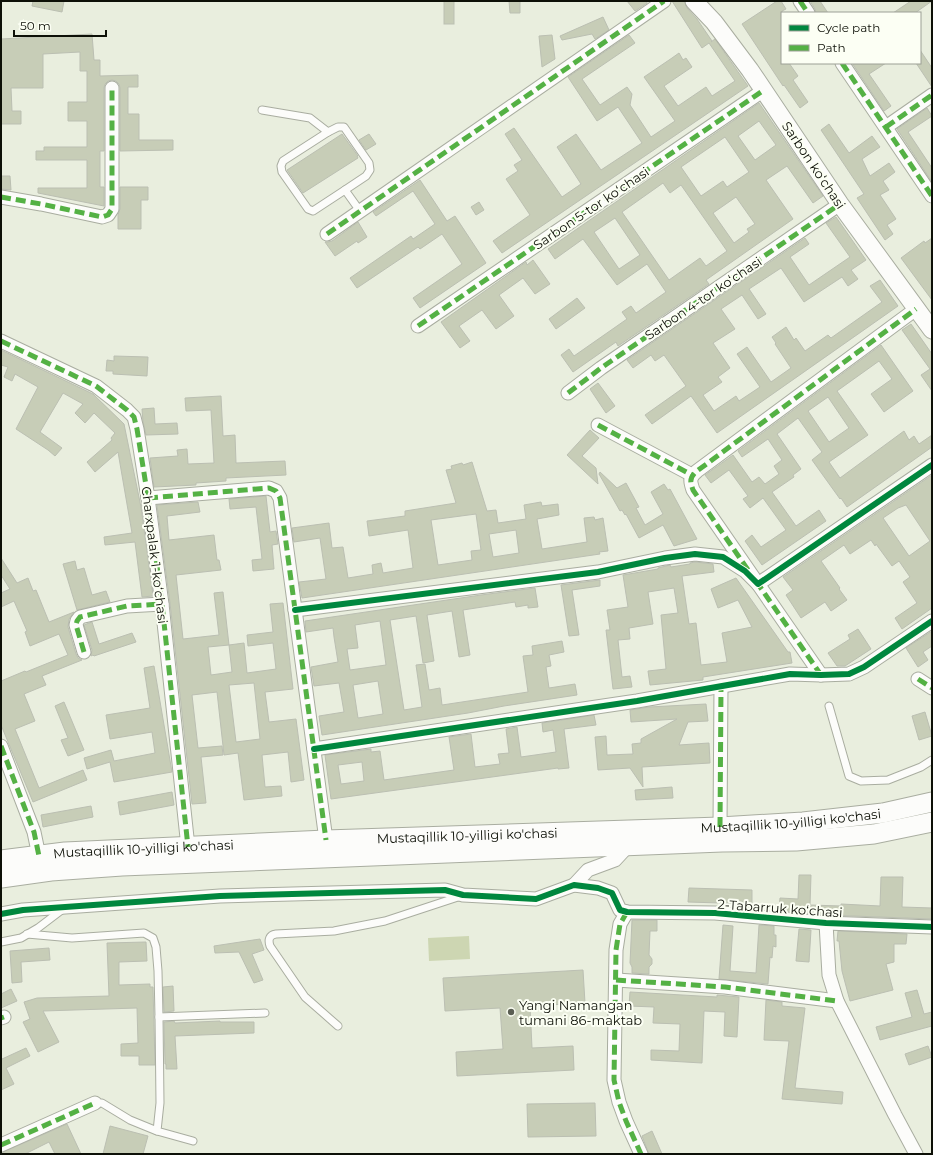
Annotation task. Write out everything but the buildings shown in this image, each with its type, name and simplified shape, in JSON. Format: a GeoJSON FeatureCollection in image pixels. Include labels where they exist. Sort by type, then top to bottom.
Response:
{"type":"FeatureCollection","features":[{"type":"Feature","properties":{"kind":"main road","name":"Mustaqillik 10-yilligi ko'chasi"},"geometry":{"type":"LineString","coordinates":[[1,860],[65,852],[326,840],[720,827],[803,822],[883,813],[932,802]]}},
{"type":"Feature","properties":{"kind":"main road","name":"Mustaqillik 10-yilligi ko'chasi"},"geometry":{"type":"LineString","coordinates":[[1,878],[51,871],[122,866],[722,842],[796,841],[874,834],[932,822]]}},
{"type":"Feature","properties":{"kind":"street"},"geometry":{"type":"LineString","coordinates":[[327,234],[664,1]]}},
{"type":"Feature","properties":{"kind":"street","name":"Sarbon koʻchasi"},"geometry":{"type":"LineString","coordinates":[[694,1],[714,22],[764,90],[840,204],[932,330]]}},
{"type":"Feature","properties":{"kind":"street"},"geometry":{"type":"LineString","coordinates":[[800,1],[807,12]]}},
{"type":"Feature","properties":{"kind":"street"},"geometry":{"type":"LineString","coordinates":[[843,64],[932,196]]}},
{"type":"Feature","properties":{"kind":"street"},"geometry":{"type":"LineString","coordinates":[[1,197],[102,217],[108,215],[112,209],[112,88]]}},
{"type":"Feature","properties":{"kind":"street","name":"Sarbon 5-tor koʻchasi"},"geometry":{"type":"LineString","coordinates":[[418,326],[764,90]]}},
{"type":"Feature","properties":{"kind":"street"},"geometry":{"type":"LineString","coordinates":[[886,127],[932,95]]}},
{"type":"Feature","properties":{"kind":"street","name":"Sarbon 4-tor koʻchasi"},"geometry":{"type":"LineString","coordinates":[[568,393],[601,368],[840,204]]}},
{"type":"Feature","properties":{"kind":"street"},"geometry":{"type":"LineString","coordinates":[[820,675],[693,490],[690,482],[692,475],[697,470],[916,310]]}},
{"type":"Feature","properties":{"kind":"street","name":"Charxpalak 1-koʻchasi"},"geometry":{"type":"LineString","coordinates":[[1,341],[96,386],[134,417],[148,498],[162,604],[188,847]]}},
{"type":"Feature","properties":{"kind":"street"},"geometry":{"type":"LineString","coordinates":[[598,425],[692,475]]}},
{"type":"Feature","properties":{"kind":"street"},"geometry":{"type":"LineString","coordinates":[[758,584],[932,465]]}},
{"type":"Feature","properties":{"kind":"street"},"geometry":{"type":"LineString","coordinates":[[148,498],[269,488],[276,491],[280,498],[326,840]]}},
{"type":"Feature","properties":{"kind":"street"},"geometry":{"type":"LineString","coordinates":[[295,610],[598,572],[665,558],[695,554],[723,557],[745,571],[758,584]]}},
{"type":"Feature","properties":{"kind":"street"},"geometry":{"type":"LineString","coordinates":[[84,652],[76,625],[76,620],[80,617],[127,606],[162,604]]}},
{"type":"Feature","properties":{"kind":"street"},"geometry":{"type":"LineString","coordinates":[[314,749],[637,701],[790,674],[849,674],[864,668],[932,621]]}},
{"type":"Feature","properties":{"kind":"street"},"geometry":{"type":"LineString","coordinates":[[918,679],[932,688]]}},
{"type":"Feature","properties":{"kind":"street"},"geometry":{"type":"LineString","coordinates":[[720,827],[721,686]]}},
{"type":"Feature","properties":{"kind":"street"},"geometry":{"type":"LineString","coordinates":[[1,746],[34,832],[39,856]]}},
{"type":"Feature","properties":{"kind":"street"},"geometry":{"type":"LineString","coordinates":[[1,914],[23,910],[220,896],[445,890],[463,895],[536,899],[574,885],[588,870],[615,860],[628,846]]}},
{"type":"Feature","properties":{"kind":"street"},"geometry":{"type":"LineString","coordinates":[[574,885],[598,888],[612,893],[620,910],[627,912],[620,924],[616,950],[614,1080],[619,1102],[641,1154]]}},
{"type":"Feature","properties":{"kind":"street","name":"2-Tabarruk koʻchasi"},"geometry":{"type":"LineString","coordinates":[[627,912],[714,913],[826,923],[932,927]]}},
{"type":"Feature","properties":{"kind":"street"},"geometry":{"type":"LineString","coordinates":[[826,923],[829,975],[837,1000],[916,1154]]}},
{"type":"Feature","properties":{"kind":"street"},"geometry":{"type":"LineString","coordinates":[[616,980],[725,987],[837,1000]]}},
{"type":"Feature","properties":{"kind":"street"},"geometry":{"type":"LineString","coordinates":[[1,1145],[95,1103]]}},
{"type":"Feature","properties":{"kind":"lane"},"geometry":{"type":"LineString","coordinates":[[262,110],[310,118],[328,132]]}},
{"type":"Feature","properties":{"kind":"lane"},"geometry":{"type":"LineString","coordinates":[[338,127],[344,127],[369,163],[370,170],[366,176],[345,190],[313,210],[308,209],[282,172],[281,166],[283,161],[328,132],[338,127]]}},
{"type":"Feature","properties":{"kind":"lane"},"geometry":{"type":"LineString","coordinates":[[345,190],[360,211]]}},
{"type":"Feature","properties":{"kind":"lane"},"geometry":{"type":"LineString","coordinates":[[829,706],[849,776],[861,781],[888,780],[921,767],[932,760]]}},
{"type":"Feature","properties":{"kind":"lane"},"geometry":{"type":"LineString","coordinates":[[338,1026],[305,997],[270,946],[269,942],[272,934],[334,931],[385,922],[463,895]]}},
{"type":"Feature","properties":{"kind":"lane"},"geometry":{"type":"LineString","coordinates":[[1,942],[21,938],[38,928],[67,907]]}},
{"type":"Feature","properties":{"kind":"lane"},"geometry":{"type":"LineString","coordinates":[[27,934],[72,938],[144,933],[153,938],[156,947],[158,971],[159,1017],[160,1103],[157,1131]]}},
{"type":"Feature","properties":{"kind":"lane"},"geometry":{"type":"LineString","coordinates":[[159,1017],[266,1012]]}},
{"type":"Feature","properties":{"kind":"lane"},"geometry":{"type":"LineString","coordinates":[[95,1103],[102,1103],[130,1120],[157,1131],[192,1141]]}},
{"type":"Feature","properties":{"kind":"green space"},"geometry":{"type":"Polygon","coordinates":[[[469,936],[470,959],[429,961],[428,938],[469,936]]]}},
{"type":"Feature","properties":{"kind":"marked path"},"geometry":{"type":"LineString","coordinates":[[327,234],[664,1]]}},
{"type":"Feature","properties":{"kind":"marked path"},"geometry":{"type":"LineString","coordinates":[[800,1],[807,12]]}},
{"type":"Feature","properties":{"kind":"marked path"},"geometry":{"type":"LineString","coordinates":[[843,64],[932,196]]}},
{"type":"Feature","properties":{"kind":"marked path"},"geometry":{"type":"LineString","coordinates":[[1,197],[102,217],[108,215],[112,209],[112,88]]}},
{"type":"Feature","properties":{"kind":"marked path"},"geometry":{"type":"LineString","coordinates":[[418,326],[764,90]]}},
{"type":"Feature","properties":{"kind":"marked path"},"geometry":{"type":"LineString","coordinates":[[886,127],[932,95]]}},
{"type":"Feature","properties":{"kind":"marked path"},"geometry":{"type":"LineString","coordinates":[[568,393],[601,368],[840,204]]}},
{"type":"Feature","properties":{"kind":"marked path"},"geometry":{"type":"LineString","coordinates":[[748,570],[693,490],[691,478],[697,471],[916,309]]}},
{"type":"Feature","properties":{"kind":"marked path"},"geometry":{"type":"LineString","coordinates":[[1,341],[96,386],[134,417],[148,498],[162,604],[188,847]]}},
{"type":"Feature","properties":{"kind":"marked path"},"geometry":{"type":"LineString","coordinates":[[598,425],[692,475]]}},
{"type":"Feature","properties":{"kind":"marked path"},"geometry":{"type":"LineString","coordinates":[[148,498],[269,488],[276,491],[280,498],[326,840]]}},
{"type":"Feature","properties":{"kind":"marked path"},"geometry":{"type":"LineString","coordinates":[[756,581],[821,675]]}},
{"type":"Feature","properties":{"kind":"marked path"},"geometry":{"type":"LineString","coordinates":[[84,652],[76,625],[80,617],[127,606],[162,604]]}},
{"type":"Feature","properties":{"kind":"marked path"},"geometry":{"type":"LineString","coordinates":[[918,679],[932,688]]}},
{"type":"Feature","properties":{"kind":"marked path"},"geometry":{"type":"LineString","coordinates":[[720,827],[721,686]]}},
{"type":"Feature","properties":{"kind":"marked path"},"geometry":{"type":"LineString","coordinates":[[1,746],[34,832],[39,856]]}},
{"type":"Feature","properties":{"kind":"marked path"},"geometry":{"type":"LineString","coordinates":[[627,912],[620,924],[616,950],[614,1080],[619,1102],[641,1154]]}},
{"type":"Feature","properties":{"kind":"marked path"},"geometry":{"type":"LineString","coordinates":[[616,980],[725,987],[837,1001]]}},
{"type":"Feature","properties":{"kind":"marked path"},"geometry":{"type":"LineString","coordinates":[[1,1145],[95,1103]]}},
{"type":"Feature","properties":{"kind":"cycle path"},"geometry":{"type":"LineString","coordinates":[[295,610],[598,572],[665,558],[695,554],[723,557],[745,571],[758,584],[932,465]]}},
{"type":"Feature","properties":{"kind":"cycle path"},"geometry":{"type":"LineString","coordinates":[[314,749],[637,701],[790,674],[849,674],[864,667],[932,621]]}},
{"type":"Feature","properties":{"kind":"cycle path"},"geometry":{"type":"LineString","coordinates":[[1,914],[23,910],[220,896],[445,890],[463,895],[536,899],[574,885],[598,888],[612,893],[620,910],[627,912],[715,913],[826,923],[932,927]]}},
{"type":"Feature","properties":{"kind":"place","name":"Yangi Namangan tumani 86-maktab"},"geometry":{"type":"Point","coordinates":[511,1012]}}]}
